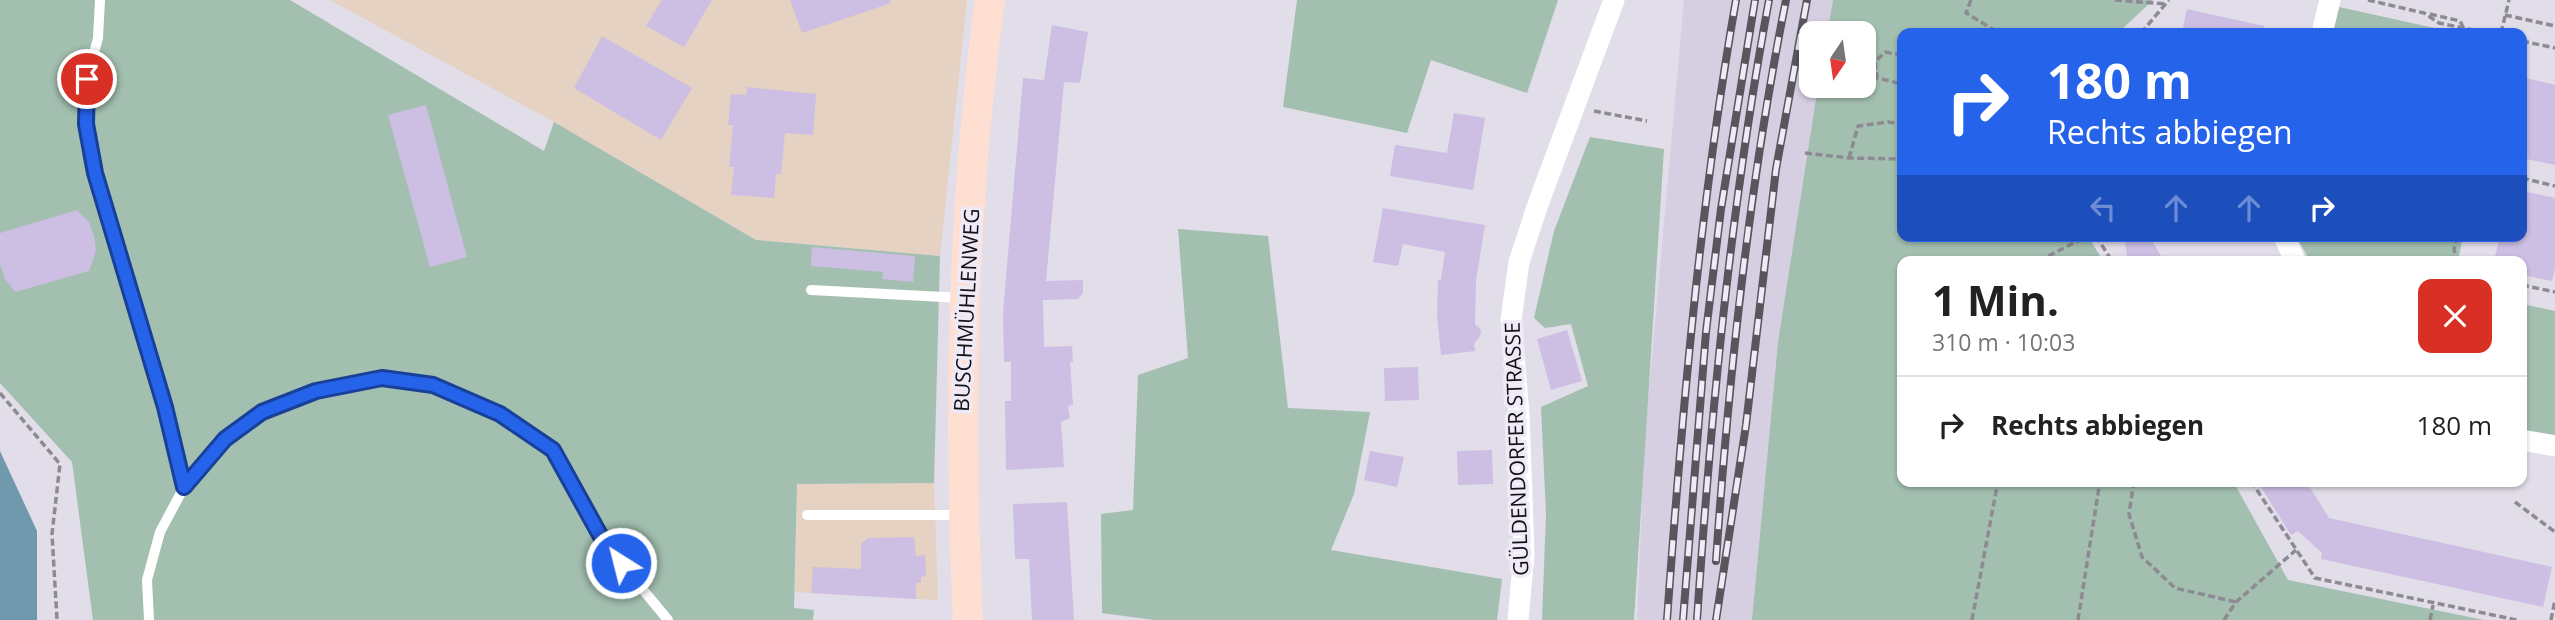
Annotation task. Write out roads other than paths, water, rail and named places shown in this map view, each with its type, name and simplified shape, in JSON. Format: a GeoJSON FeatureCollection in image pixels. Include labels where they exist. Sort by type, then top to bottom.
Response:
{"type":"FeatureCollection","features":[{"type":"Feature","properties":{"kind":"street","name":"BUSCHMÜHLENWEG"},"geometry":{"type":"LineString","coordinates":[[968,620],[961,432],[965,298],[981,68],[990,0]]}},
{"type":"Feature","properties":{"kind":"street","name":"GÜLDENDORFER STRASSE"},"geometry":{"type":"LineString","coordinates":[[1518,620],[1524,555],[1519,414],[1511,320],[1519,262],[1614,0]]}},
{"type":"Feature","properties":{"kind":"street"},"geometry":{"type":"LineString","coordinates":[[2323,28],[2330,0]]}},
{"type":"Feature","properties":{"kind":"street"},"geometry":{"type":"LineString","coordinates":[[2527,441],[2555,446]]}},
{"type":"Feature","properties":{"kind":"lane"},"geometry":{"type":"LineString","coordinates":[[100,0],[98,38],[87,79],[86,124],[95,173],[165,407],[184,487]]}},
{"type":"Feature","properties":{"kind":"lane"},"geometry":{"type":"LineString","coordinates":[[811,290],[965,298]]}},
{"type":"Feature","properties":{"kind":"lane"},"geometry":{"type":"LineString","coordinates":[[149,620],[147,580],[160,532],[184,487],[225,439],[262,412],[316,391],[382,378],[433,385],[500,414],[553,450],[605,544],[668,620]]}},
{"type":"Feature","properties":{"kind":"lane"},"geometry":{"type":"LineString","coordinates":[[807,515],[962,515]]}},
{"type":"Feature","properties":{"kind":"water"},"geometry":{"type":"Polygon","coordinates":[[[0,451],[37,531],[37,620],[0,620],[0,451]]]}},
{"type":"Feature","properties":{"kind":"railway"},"geometry":{"type":"LineString","coordinates":[[1667,620],[1702,232],[1736,0]]}},
{"type":"Feature","properties":{"kind":"railway"},"geometry":{"type":"LineString","coordinates":[[1683,620],[1706,332],[1721,209],[1755,0]]}},
{"type":"Feature","properties":{"kind":"railway"},"geometry":{"type":"LineString","coordinates":[[1697,620],[1709,464],[1733,231],[1769,0]]}},
{"type":"Feature","properties":{"kind":"railway"},"geometry":{"type":"LineString","coordinates":[[1716,561],[1742,279],[1761,139],[1786,0]]}},
{"type":"Feature","properties":{"kind":"railway"},"geometry":{"type":"LineString","coordinates":[[1716,620],[1746,425],[1776,169],[1807,0]]}}]}
